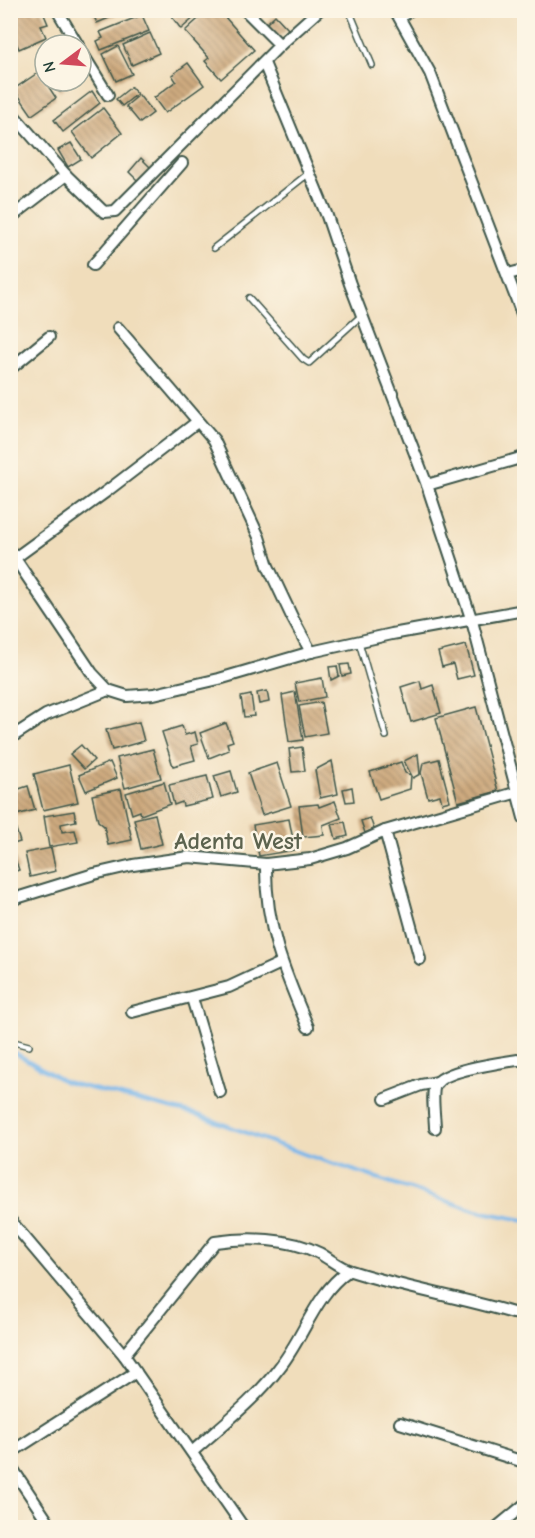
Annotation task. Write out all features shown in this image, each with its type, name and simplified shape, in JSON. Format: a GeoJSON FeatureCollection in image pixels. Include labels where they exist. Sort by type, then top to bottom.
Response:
{"type":"FeatureCollection","features":[{"type":"Feature","properties":{"kind":"street"},"geometry":{"type":"LineString","coordinates":[[57,10],[71,33]]}},
{"type":"Feature","properties":{"kind":"street"},"geometry":{"type":"LineString","coordinates":[[245,10],[280,45]]}},
{"type":"Feature","properties":{"kind":"street"},"geometry":{"type":"LineString","coordinates":[[10,111],[66,175],[104,212],[115,211],[280,45],[319,10]]}},
{"type":"Feature","properties":{"kind":"street"},"geometry":{"type":"LineString","coordinates":[[398,15],[430,73],[525,320]]}},
{"type":"Feature","properties":{"kind":"street"},"geometry":{"type":"LineString","coordinates":[[264,63],[309,173],[427,485],[472,621],[525,818]]}},
{"type":"Feature","properties":{"kind":"street"},"geometry":{"type":"LineString","coordinates":[[93,71],[108,95]]}},
{"type":"Feature","properties":{"kind":"street"},"geometry":{"type":"LineString","coordinates":[[93,265],[182,164]]}},
{"type":"Feature","properties":{"kind":"street"},"geometry":{"type":"LineString","coordinates":[[10,218],[66,175]]}},
{"type":"Feature","properties":{"kind":"street"},"geometry":{"type":"LineString","coordinates":[[146,179],[158,192]]}},
{"type":"Feature","properties":{"kind":"street"},"geometry":{"type":"LineString","coordinates":[[115,211],[128,225]]}},
{"type":"Feature","properties":{"kind":"street"},"geometry":{"type":"LineString","coordinates":[[508,274],[525,270]]}},
{"type":"Feature","properties":{"kind":"street"},"geometry":{"type":"LineString","coordinates":[[118,328],[214,440],[259,537],[268,566],[311,652]]}},
{"type":"Feature","properties":{"kind":"street"},"geometry":{"type":"LineString","coordinates":[[10,369],[49,337]]}},
{"type":"Feature","properties":{"kind":"street"},"geometry":{"type":"LineString","coordinates":[[197,422],[107,491],[13,554],[92,673],[108,690],[127,696],[154,694],[219,679],[311,652],[525,610]]}},
{"type":"Feature","properties":{"kind":"street"},"geometry":{"type":"LineString","coordinates":[[427,485],[525,457]]}},
{"type":"Feature","properties":{"kind":"street"},"geometry":{"type":"LineString","coordinates":[[10,738],[46,716],[108,690]]}},
{"type":"Feature","properties":{"kind":"street"},"geometry":{"type":"LineString","coordinates":[[10,900],[94,874],[133,865],[189,858],[266,864],[310,859],[347,848],[385,831],[518,792]]}},
{"type":"Feature","properties":{"kind":"street"},"geometry":{"type":"LineString","coordinates":[[385,831],[420,959]]}},
{"type":"Feature","properties":{"kind":"street"},"geometry":{"type":"LineString","coordinates":[[266,864],[265,894],[281,963],[308,1027]]}},
{"type":"Feature","properties":{"kind":"street"},"geometry":{"type":"LineString","coordinates":[[132,1012],[229,987],[281,963]]}},
{"type":"Feature","properties":{"kind":"street"},"geometry":{"type":"LineString","coordinates":[[192,998],[220,1092]]}},
{"type":"Feature","properties":{"kind":"street"},"geometry":{"type":"LineString","coordinates":[[385,1099],[421,1085],[438,1082],[461,1071],[525,1059]]}},
{"type":"Feature","properties":{"kind":"street"},"geometry":{"type":"LineString","coordinates":[[435,1128],[434,1088],[438,1082]]}},
{"type":"Feature","properties":{"kind":"street"},"geometry":{"type":"LineString","coordinates":[[10,1220],[124,1355],[244,1527]]}},
{"type":"Feature","properties":{"kind":"street"},"geometry":{"type":"LineString","coordinates":[[124,1355],[214,1242],[274,1241],[298,1245],[318,1252],[348,1270],[513,1313],[525,1314]]}},
{"type":"Feature","properties":{"kind":"street"},"geometry":{"type":"LineString","coordinates":[[192,1452],[279,1369],[296,1344],[326,1289],[348,1270]]}},
{"type":"Feature","properties":{"kind":"street"},"geometry":{"type":"LineString","coordinates":[[10,1453],[136,1372]]}},
{"type":"Feature","properties":{"kind":"street"},"geometry":{"type":"LineString","coordinates":[[400,1423],[525,1462]]}},
{"type":"Feature","properties":{"kind":"street"},"geometry":{"type":"LineString","coordinates":[[10,1465],[52,1527]]}},
{"type":"Feature","properties":{"kind":"street"},"geometry":{"type":"LineString","coordinates":[[496,1527],[525,1505]]}},
{"type":"Feature","properties":{"kind":"lane"},"geometry":{"type":"LineString","coordinates":[[349,10],[372,65]]}},
{"type":"Feature","properties":{"kind":"lane"},"geometry":{"type":"LineString","coordinates":[[398,15],[416,10]]}},
{"type":"Feature","properties":{"kind":"lane"},"geometry":{"type":"LineString","coordinates":[[214,248],[309,173]]}},
{"type":"Feature","properties":{"kind":"lane"},"geometry":{"type":"LineString","coordinates":[[249,298],[309,363],[362,315]]}},
{"type":"Feature","properties":{"kind":"lane"},"geometry":{"type":"LineString","coordinates":[[359,642],[386,736]]}},
{"type":"Feature","properties":{"kind":"lane"},"geometry":{"type":"LineString","coordinates":[[10,1041],[29,1046]]}},
{"type":"Feature","properties":{"kind":"building"},"geometry":{"type":"Polygon","coordinates":[[[10,10],[34,10],[35,12],[42,10],[48,24],[41,26],[44,33],[33,33],[33,43],[19,49],[10,28],[10,10]]]}},
{"type":"Feature","properties":{"kind":"building"},"geometry":{"type":"Polygon","coordinates":[[[91,10],[126,10],[126,11],[97,23],[91,10]]]}},
{"type":"Feature","properties":{"kind":"building"},"geometry":{"type":"Polygon","coordinates":[[[180,10],[203,10],[181,29],[172,17],[180,10]]]}},
{"type":"Feature","properties":{"kind":"building"},"geometry":{"type":"Polygon","coordinates":[[[208,10],[230,10],[224,16],[254,50],[221,79],[205,61],[209,58],[185,31],[208,10]]]}},
{"type":"Feature","properties":{"kind":"building"},"geometry":{"type":"Polygon","coordinates":[[[142,15],[149,31],[101,50],[97,41],[103,38],[100,32],[142,15]]]}},
{"type":"Feature","properties":{"kind":"building"},"geometry":{"type":"Polygon","coordinates":[[[275,15],[288,29],[279,37],[266,24],[275,15]]]}},
{"type":"Feature","properties":{"kind":"building"},"geometry":{"type":"Polygon","coordinates":[[[150,33],[159,53],[132,65],[123,45],[150,33]]]}},
{"type":"Feature","properties":{"kind":"building"},"geometry":{"type":"Polygon","coordinates":[[[118,46],[132,74],[116,81],[103,54],[118,46]]]}},
{"type":"Feature","properties":{"kind":"building"},"geometry":{"type":"Polygon","coordinates":[[[188,63],[204,85],[165,113],[154,98],[176,81],[172,75],[188,63]]]}},
{"type":"Feature","properties":{"kind":"building"},"geometry":{"type":"Polygon","coordinates":[[[33,76],[33,93],[53,93],[56,98],[32,115],[14,89],[33,76]]]}},
{"type":"Feature","properties":{"kind":"building"},"geometry":{"type":"Polygon","coordinates":[[[131,87],[137,94],[122,106],[116,99],[131,87]]]}},
{"type":"Feature","properties":{"kind":"building"},"geometry":{"type":"Polygon","coordinates":[[[93,92],[100,103],[63,132],[54,120],[89,93],[93,92]]]}},
{"type":"Feature","properties":{"kind":"building"},"geometry":{"type":"Polygon","coordinates":[[[139,95],[153,113],[140,123],[126,106],[139,95]]]}},
{"type":"Feature","properties":{"kind":"building"},"geometry":{"type":"Polygon","coordinates":[[[103,108],[122,133],[91,158],[72,132],[103,108]]]}},
{"type":"Feature","properties":{"kind":"building"},"geometry":{"type":"Polygon","coordinates":[[[71,143],[81,159],[68,167],[58,150],[71,143]]]}},
{"type":"Feature","properties":{"kind":"building"},"geometry":{"type":"Polygon","coordinates":[[[141,158],[152,169],[140,183],[129,172],[141,158]]]}},
{"type":"Feature","properties":{"kind":"building"},"geometry":{"type":"Polygon","coordinates":[[[466,645],[474,675],[457,679],[453,664],[442,667],[438,652],[466,645]]]}},
{"type":"Feature","properties":{"kind":"building"},"geometry":{"type":"Polygon","coordinates":[[[349,664],[351,674],[342,676],[340,665],[349,664]]]}},
{"type":"Feature","properties":{"kind":"building"},"geometry":{"type":"Polygon","coordinates":[[[337,666],[339,676],[331,680],[329,667],[337,666]]]}},
{"type":"Feature","properties":{"kind":"building"},"geometry":{"type":"Polygon","coordinates":[[[322,678],[325,697],[299,702],[295,683],[322,678]]]}},
{"type":"Feature","properties":{"kind":"building"},"geometry":{"type":"Polygon","coordinates":[[[420,681],[422,689],[433,685],[441,713],[411,722],[401,687],[420,681]]]}},
{"type":"Feature","properties":{"kind":"building"},"geometry":{"type":"Polygon","coordinates":[[[267,691],[269,702],[259,704],[257,693],[267,691]]]}},
{"type":"Feature","properties":{"kind":"building"},"geometry":{"type":"Polygon","coordinates":[[[295,692],[303,740],[289,742],[282,695],[295,692]]]}},
{"type":"Feature","properties":{"kind":"building"},"geometry":{"type":"Polygon","coordinates":[[[251,695],[254,716],[244,717],[241,697],[251,695]]]}},
{"type":"Feature","properties":{"kind":"building"},"geometry":{"type":"Polygon","coordinates":[[[321,702],[327,733],[305,737],[299,706],[321,702]]]}},
{"type":"Feature","properties":{"kind":"building"},"geometry":{"type":"Polygon","coordinates":[[[476,707],[498,791],[458,802],[436,718],[476,707]]]}},
{"type":"Feature","properties":{"kind":"building"},"geometry":{"type":"Polygon","coordinates":[[[139,722],[144,741],[112,750],[106,730],[139,722]]]}},
{"type":"Feature","properties":{"kind":"building"},"geometry":{"type":"Polygon","coordinates":[[[226,723],[233,741],[227,743],[229,750],[209,758],[200,733],[226,723]]]}},
{"type":"Feature","properties":{"kind":"building"},"geometry":{"type":"Polygon","coordinates":[[[182,726],[185,735],[195,732],[198,744],[191,746],[195,760],[173,766],[162,732],[182,726]]]}},
{"type":"Feature","properties":{"kind":"building"},"geometry":{"type":"Polygon","coordinates":[[[81,745],[94,760],[84,769],[70,754],[81,745]]]}},
{"type":"Feature","properties":{"kind":"building"},"geometry":{"type":"Polygon","coordinates":[[[302,747],[305,771],[292,772],[289,749],[302,747]]]}},
{"type":"Feature","properties":{"kind":"building"},"geometry":{"type":"Polygon","coordinates":[[[153,749],[161,778],[125,788],[117,758],[153,749]]]}},
{"type":"Feature","properties":{"kind":"building"},"geometry":{"type":"Polygon","coordinates":[[[418,754],[420,774],[413,778],[404,761],[418,754]]]}},
{"type":"Feature","properties":{"kind":"building"},"geometry":{"type":"Polygon","coordinates":[[[439,759],[450,801],[442,803],[440,795],[428,798],[421,773],[423,763],[439,759]]]}},
{"type":"Feature","properties":{"kind":"building"},"geometry":{"type":"Polygon","coordinates":[[[332,761],[338,794],[320,798],[315,770],[332,761]]]}},
{"type":"Feature","properties":{"kind":"building"},"geometry":{"type":"Polygon","coordinates":[[[110,762],[117,778],[86,791],[79,775],[110,762]]]}},
{"type":"Feature","properties":{"kind":"building"},"geometry":{"type":"Polygon","coordinates":[[[401,762],[405,773],[411,775],[410,789],[379,799],[370,772],[401,762]]]}},
{"type":"Feature","properties":{"kind":"building"},"geometry":{"type":"Polygon","coordinates":[[[277,763],[291,806],[262,815],[248,773],[277,763]]]}},
{"type":"Feature","properties":{"kind":"building"},"geometry":{"type":"Polygon","coordinates":[[[69,765],[78,802],[43,810],[34,774],[69,765]]]}},
{"type":"Feature","properties":{"kind":"building"},"geometry":{"type":"Polygon","coordinates":[[[231,771],[237,792],[221,797],[214,776],[231,771]]]}},
{"type":"Feature","properties":{"kind":"building"},"geometry":{"type":"Polygon","coordinates":[[[207,776],[213,799],[183,806],[182,802],[174,805],[169,785],[207,776]]]}},
{"type":"Feature","properties":{"kind":"building"},"geometry":{"type":"Polygon","coordinates":[[[164,782],[170,804],[141,815],[140,811],[132,814],[126,793],[164,782]]]}},
{"type":"Feature","properties":{"kind":"building"},"geometry":{"type":"Polygon","coordinates":[[[28,786],[35,810],[16,815],[10,792],[28,786]]]}},
{"type":"Feature","properties":{"kind":"building"},"geometry":{"type":"Polygon","coordinates":[[[352,787],[354,801],[346,802],[343,789],[352,787]]]}},
{"type":"Feature","properties":{"kind":"building"},"geometry":{"type":"Polygon","coordinates":[[[121,789],[132,840],[108,845],[104,826],[98,821],[92,795],[121,789]]]}},
{"type":"Feature","properties":{"kind":"building"},"geometry":{"type":"Polygon","coordinates":[[[335,801],[341,818],[323,825],[324,835],[303,837],[299,806],[318,804],[319,807],[335,801]]]}},
{"type":"Feature","properties":{"kind":"building"},"geometry":{"type":"Polygon","coordinates":[[[74,811],[76,821],[61,824],[62,832],[75,830],[78,842],[49,847],[44,816],[74,811]]]}},
{"type":"Feature","properties":{"kind":"building"},"geometry":{"type":"Polygon","coordinates":[[[155,814],[162,844],[141,849],[134,819],[155,814]]]}},
{"type":"Feature","properties":{"kind":"building"},"geometry":{"type":"Polygon","coordinates":[[[370,818],[374,829],[365,833],[361,821],[370,818]]]}},
{"type":"Feature","properties":{"kind":"building"},"geometry":{"type":"Polygon","coordinates":[[[289,819],[295,850],[259,856],[253,825],[289,819]]]}},
{"type":"Feature","properties":{"kind":"building"},"geometry":{"type":"Polygon","coordinates":[[[345,822],[348,836],[336,839],[332,824],[345,822]]]}},
{"type":"Feature","properties":{"kind":"building"},"geometry":{"type":"Polygon","coordinates":[[[14,823],[20,842],[10,845],[10,824],[14,823]]]}},
{"type":"Feature","properties":{"kind":"building"},"geometry":{"type":"Polygon","coordinates":[[[10,845],[19,870],[10,873],[10,845]]]}},
{"type":"Feature","properties":{"kind":"building"},"geometry":{"type":"Polygon","coordinates":[[[51,848],[56,871],[30,877],[25,853],[51,848]]]}},
{"type":"Feature","properties":{"kind":"waterway"},"geometry":{"type":"LineString","coordinates":[[10,1050],[65,1082],[198,1115],[301,1153],[477,1211],[524,1220]]}},
{"type":"Feature","properties":{"kind":"district","name":"Adenta West"},"geometry":{"type":"Point","coordinates":[238,841]}}]}
